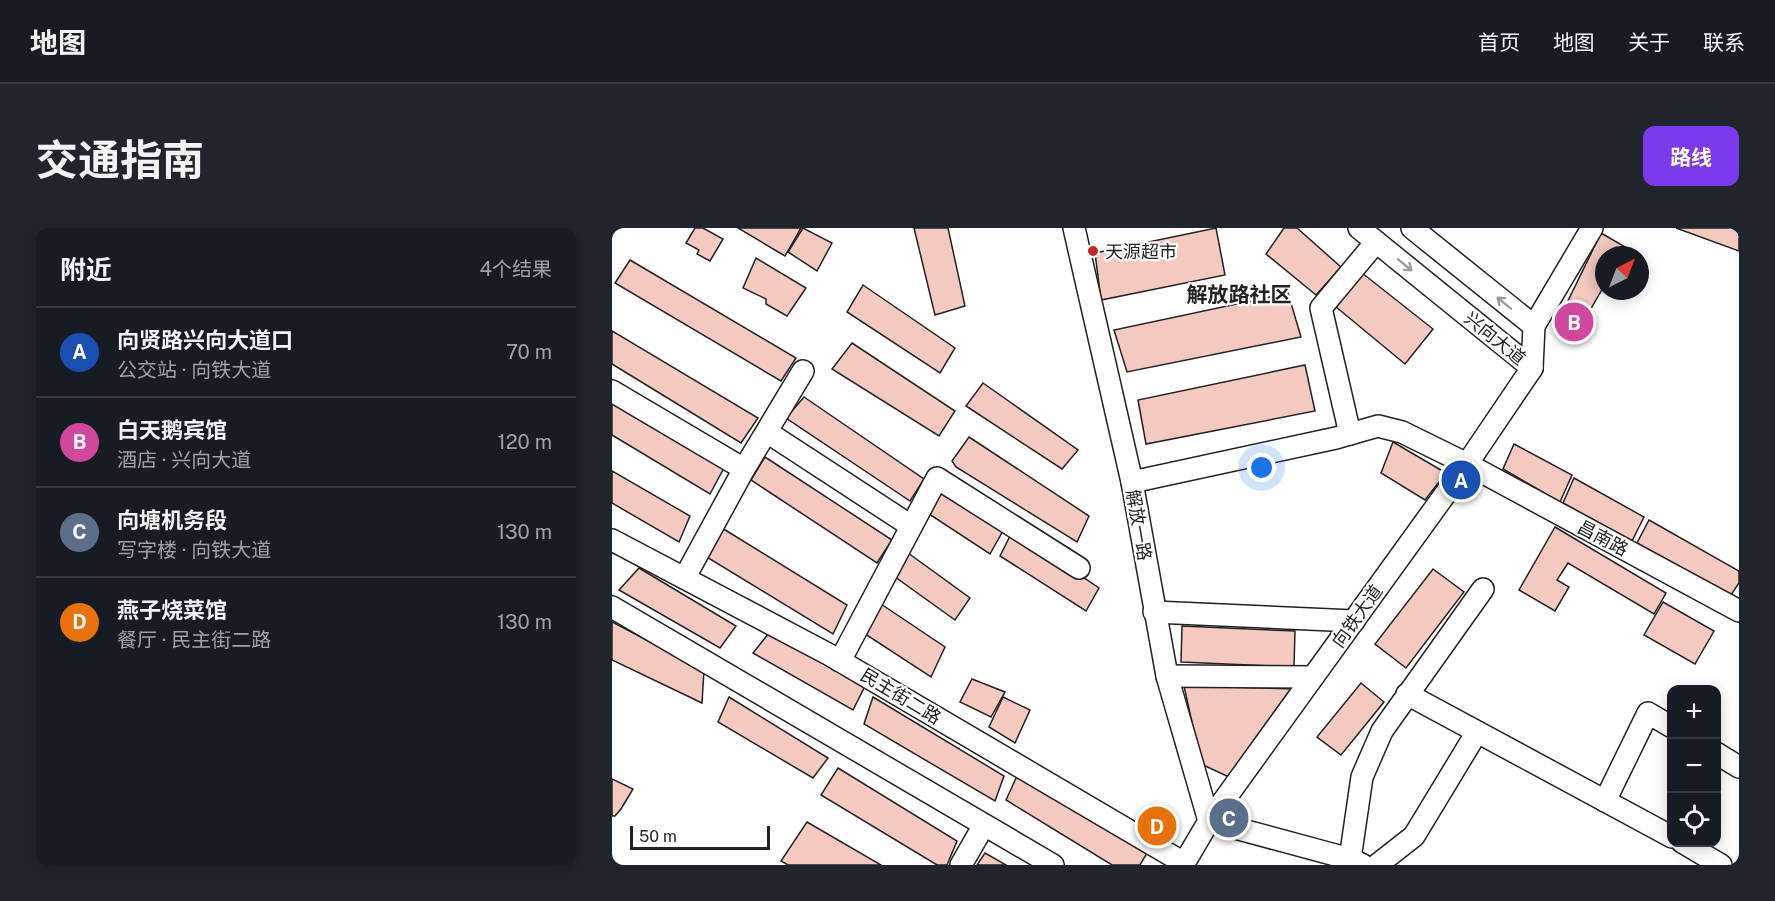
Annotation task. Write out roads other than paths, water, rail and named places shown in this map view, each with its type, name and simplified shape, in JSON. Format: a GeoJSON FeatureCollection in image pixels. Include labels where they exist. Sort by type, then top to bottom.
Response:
{"type":"FeatureCollection","features":[{"type":"Feature","properties":{"kind":"street","name":"解放一路"},"geometry":{"type":"LineString","coordinates":[[1074,228],[1132,482],[1167,676],[1209,821]]}},
{"type":"Feature","properties":{"kind":"street","name":"兴向大道"},"geometry":{"type":"LineString","coordinates":[[1359,228],[1532,368]]}},
{"type":"Feature","properties":{"kind":"street","name":"兴向大道"},"geometry":{"type":"LineString","coordinates":[[1412,228],[1534,327],[1532,368]]}},
{"type":"Feature","properties":{"kind":"street"},"geometry":{"type":"LineString","coordinates":[[1534,327],[1592,228]]}},
{"type":"Feature","properties":{"kind":"street"},"geometry":{"type":"LineString","coordinates":[[1350,434],[1321,308],[1376,242]]}},
{"type":"Feature","properties":{"kind":"street","name":"向铁大道"},"geometry":{"type":"LineString","coordinates":[[1184,864],[1209,821],[1467,464],[1532,368]]}},
{"type":"Feature","properties":{"kind":"street"},"geometry":{"type":"LineString","coordinates":[[685,578],[744,469],[803,371]]}},
{"type":"Feature","properties":{"kind":"street"},"geometry":{"type":"LineString","coordinates":[[612,391],[744,469]]}},
{"type":"Feature","properties":{"kind":"street","name":"昌南路"},"geometry":{"type":"LineString","coordinates":[[1132,482],[1378,426],[1394,430],[1467,464],[1739,611]]}},
{"type":"Feature","properties":{"kind":"street"},"geometry":{"type":"LineString","coordinates":[[767,432],[911,526]]}},
{"type":"Feature","properties":{"kind":"street"},"geometry":{"type":"LineString","coordinates":[[840,661],[937,478],[1079,568]]}},
{"type":"Feature","properties":{"kind":"street","name":"民主街二路"},"geometry":{"type":"LineString","coordinates":[[612,540],[840,661],[1184,864]]}},
{"type":"Feature","properties":{"kind":"street"},"geometry":{"type":"LineString","coordinates":[[1209,821],[1357,862],[1362,777],[1382,731],[1483,589]]}},
{"type":"Feature","properties":{"kind":"street"},"geometry":{"type":"LineString","coordinates":[[612,606],[1053,865]]}},
{"type":"Feature","properties":{"kind":"street"},"geometry":{"type":"LineString","coordinates":[[1154,612],[1354,621]]}},
{"type":"Feature","properties":{"kind":"street"},"geometry":{"type":"LineString","coordinates":[[1167,676],[1313,677]]}},
{"type":"Feature","properties":{"kind":"street"},"geometry":{"type":"LineString","coordinates":[[1407,694],[1667,835]]}},
{"type":"Feature","properties":{"kind":"street"},"geometry":{"type":"LineString","coordinates":[[1605,801],[1648,713],[1667,725]]}},
{"type":"Feature","properties":{"kind":"street"},"geometry":{"type":"LineString","coordinates":[[1377,865],[1414,836],[1477,732]]}},
{"type":"Feature","properties":{"kind":"street"},"geometry":{"type":"LineString","coordinates":[[1721,756],[1739,767]]}},
{"type":"Feature","properties":{"kind":"street"},"geometry":{"type":"LineString","coordinates":[[961,865],[984,825]]}},
{"type":"Feature","properties":{"kind":"street"},"geometry":{"type":"LineString","coordinates":[[1689,847],[1721,865]]}},
{"type":"Feature","properties":{"kind":"place","name":"天源超市"},"geometry":{"type":"Point","coordinates":[1093,251]}},
{"type":"Feature","properties":{"kind":"place","name":"白天鹅宾馆"},"geometry":{"type":"Point","coordinates":[1574,322]}},
{"type":"Feature","properties":{"kind":"place","name":"向贤路兴向大道口"},"geometry":{"type":"Point","coordinates":[1461,480]}},
{"type":"Feature","properties":{"kind":"place","name":"向塘机务段"},"geometry":{"type":"Point","coordinates":[1229,818]}},
{"type":"Feature","properties":{"kind":"place","name":"燕子烧菜馆"},"geometry":{"type":"Point","coordinates":[1157,826]}},
{"type":"Feature","properties":{"kind":"district","name":"解放路社区"},"geometry":{"type":"Point","coordinates":[1239,294]}}]}
